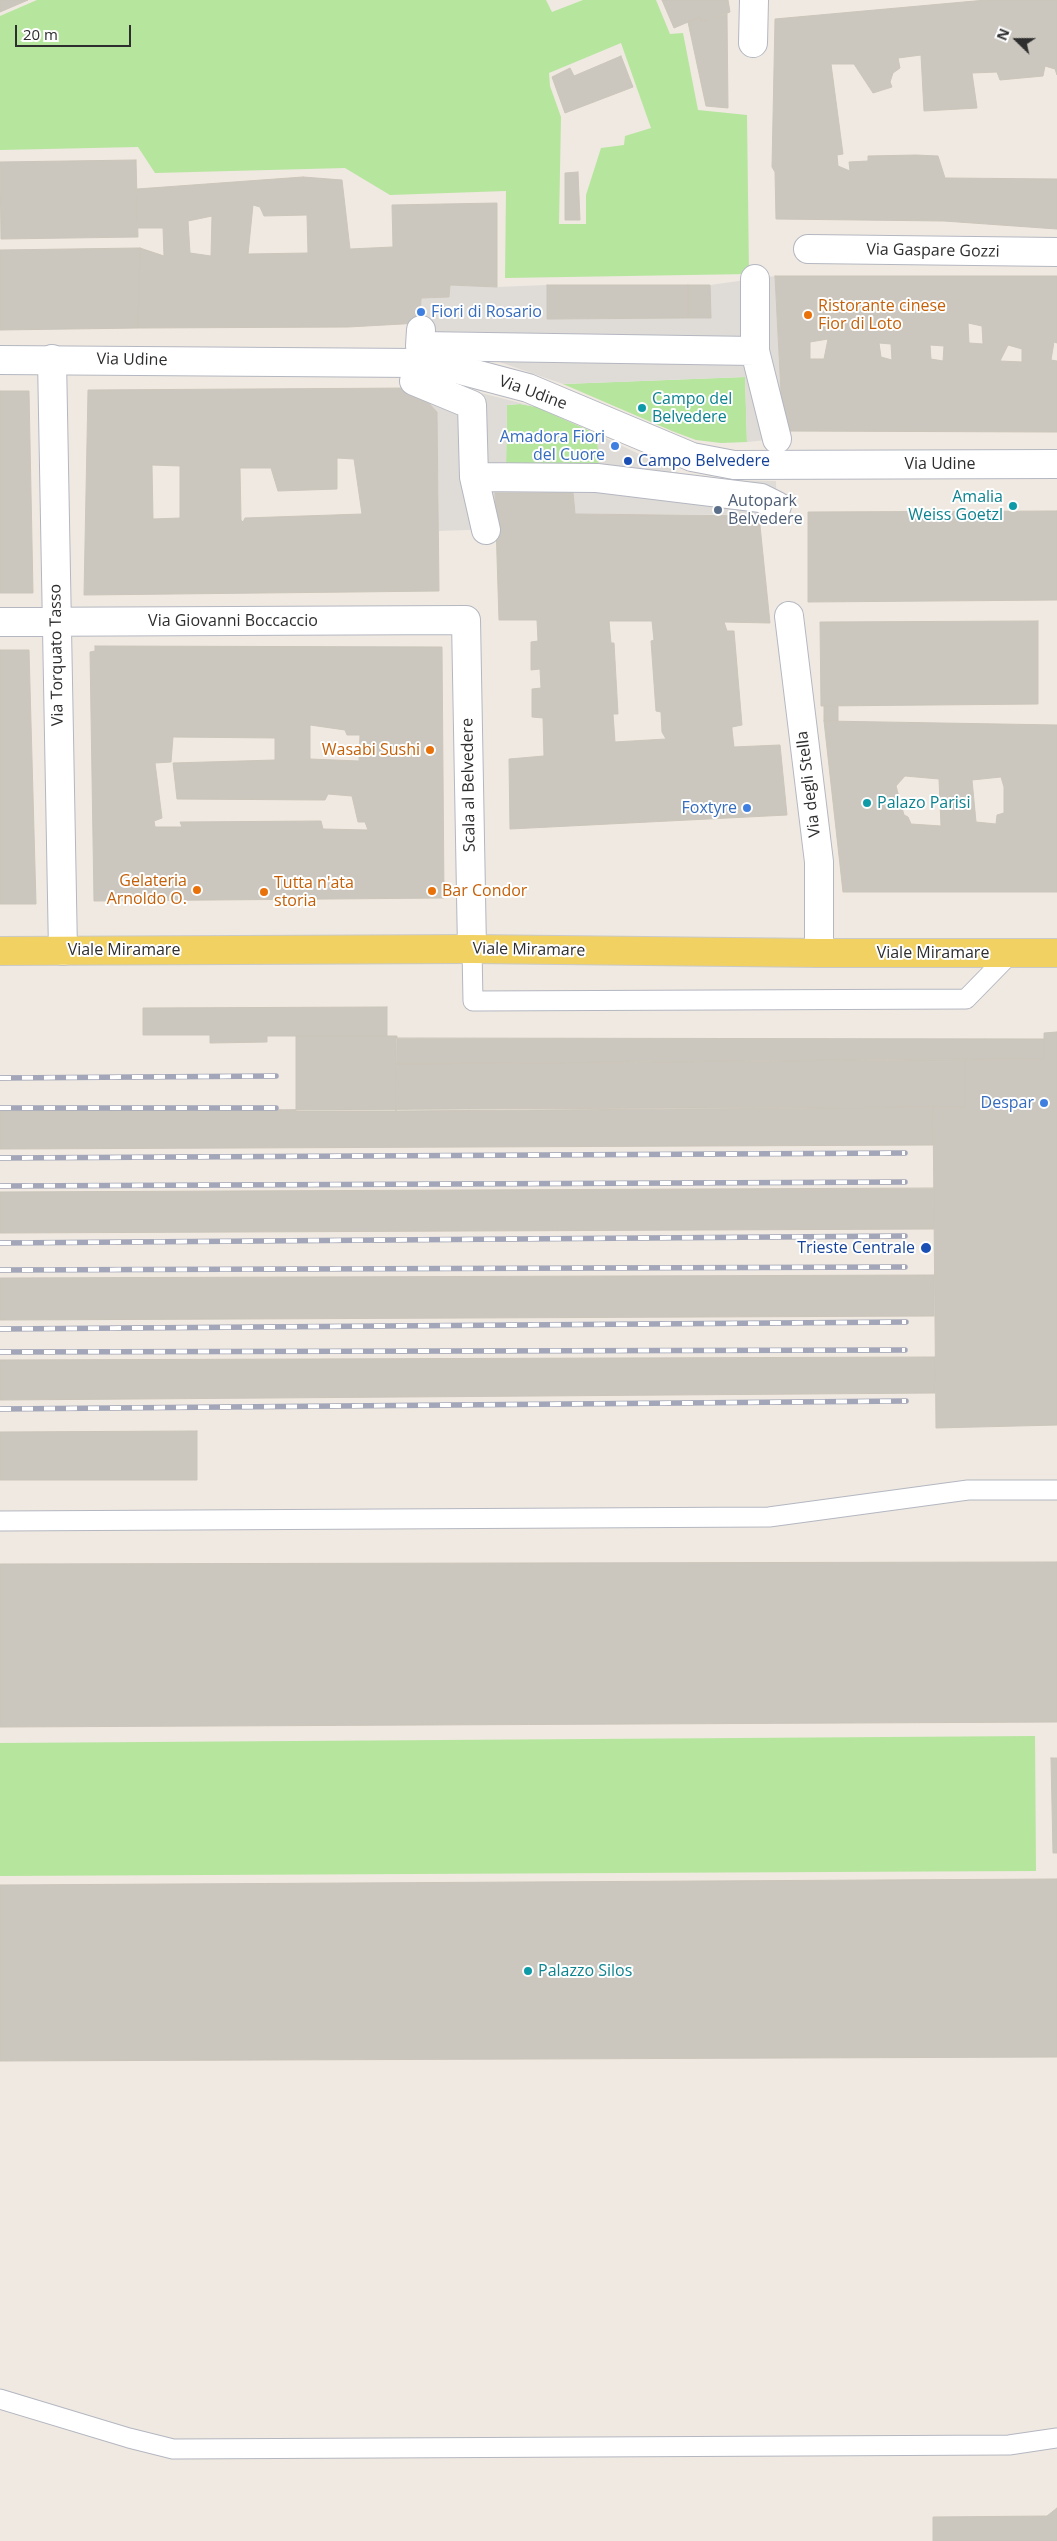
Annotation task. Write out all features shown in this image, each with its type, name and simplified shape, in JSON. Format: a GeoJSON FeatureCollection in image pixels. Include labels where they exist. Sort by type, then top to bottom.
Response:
{"type":"FeatureCollection","features":[{"type":"Feature","properties":{"kind":"main road","name":"Viale Miramare"},"geometry":{"type":"LineString","coordinates":[[0,951],[472,949],[819,953],[1057,953]]}},
{"type":"Feature","properties":{"kind":"street"},"geometry":{"type":"LineString","coordinates":[[753,43],[754,0]]}},
{"type":"Feature","properties":{"kind":"street","name":"Via Gaspare Gozzi"},"geometry":{"type":"LineString","coordinates":[[808,249],[1057,252]]}},
{"type":"Feature","properties":{"kind":"street"},"geometry":{"type":"LineString","coordinates":[[755,278],[755,351],[777,439]]}},
{"type":"Feature","properties":{"kind":"street"},"geometry":{"type":"LineString","coordinates":[[420,330],[420,346],[755,351]]}},
{"type":"Feature","properties":{"kind":"street","name":"Via Torquato Tasso"},"geometry":{"type":"LineString","coordinates":[[52,359],[63,951]]}},
{"type":"Feature","properties":{"kind":"street","name":"Via Udine"},"geometry":{"type":"LineString","coordinates":[[0,360],[417,363],[468,372],[528,388],[692,457],[734,465],[1057,464]]}},
{"type":"Feature","properties":{"kind":"street"},"geometry":{"type":"LineString","coordinates":[[414,381],[472,405],[474,477],[486,530]]}},
{"type":"Feature","properties":{"kind":"street"},"geometry":{"type":"LineString","coordinates":[[474,477],[597,478],[773,500]]}},
{"type":"Feature","properties":{"kind":"street","name":"Via degli Stella"},"geometry":{"type":"LineString","coordinates":[[789,616],[819,862],[819,953]]}},
{"type":"Feature","properties":{"kind":"street","name":"Via Giovanni Boccaccio"},"geometry":{"type":"LineString","coordinates":[[0,622],[466,620]]}},
{"type":"Feature","properties":{"kind":"street","name":"Scala al Belvedere"},"geometry":{"type":"LineString","coordinates":[[466,620],[472,949]]}},
{"type":"Feature","properties":{"kind":"lane"},"geometry":{"type":"LineString","coordinates":[[472,949],[473,1001],[966,999],[1011,953]]}},
{"type":"Feature","properties":{"kind":"lane"},"geometry":{"type":"LineString","coordinates":[[0,1521],[769,1517],[968,1490],[1057,1490]]}},
{"type":"Feature","properties":{"kind":"lane"},"geometry":{"type":"LineString","coordinates":[[0,2399],[129,2438],[173,2448],[999,2445],[1057,2438]]}},
{"type":"Feature","properties":{"kind":"green space"},"geometry":{"type":"Polygon","coordinates":[[[37,0],[546,0],[552,12],[583,0],[656,0],[670,34],[683,33],[698,110],[747,115],[749,274],[505,278],[506,191],[390,195],[345,168],[155,173],[138,147],[0,150],[0,16],[37,0]],[[621,43],[549,73],[550,86],[561,117],[559,224],[586,224],[586,195],[601,148],[624,145],[625,136],[651,128],[621,43]]]}},
{"type":"Feature","properties":{"kind":"green space"},"geometry":{"type":"Polygon","coordinates":[[[745,377],[747,442],[721,443],[696,440],[563,384],[745,377]]]}},
{"type":"Feature","properties":{"kind":"green space"},"geometry":{"type":"Polygon","coordinates":[[[520,404],[536,407],[597,434],[599,466],[506,465],[507,405],[520,404]]]}},
{"type":"Feature","properties":{"kind":"green space"},"geometry":{"type":"Polygon","coordinates":[[[1035,1736],[1036,1871],[0,1876],[0,1743],[1035,1736]]]}},
{"type":"Feature","properties":{"kind":"shaded area"},"geometry":{"type":"Polygon","coordinates":[[[775,276],[783,431],[777,439],[747,442],[745,377],[563,384],[485,357],[420,346],[421,298],[449,297],[450,285],[497,287],[547,285],[547,319],[710,318],[710,285],[775,276]]]}},
{"type":"Feature","properties":{"kind":"shaded area"},"geometry":{"type":"Polygon","coordinates":[[[454,386],[536,407],[520,404],[507,405],[506,465],[599,465],[597,434],[681,474],[720,480],[776,481],[777,515],[575,514],[572,493],[495,493],[496,529],[439,531],[437,412],[415,388],[454,386]]]}},
{"type":"Feature","properties":{"kind":"building"},"geometry":{"type":"Polygon","coordinates":[[[0,0],[28,0],[0,12],[0,0]]]}},
{"type":"Feature","properties":{"kind":"building"},"geometry":{"type":"Polygon","coordinates":[[[662,0],[728,0],[730,12],[702,22],[700,17],[674,28],[662,0]]]}},
{"type":"Feature","properties":{"kind":"building"},"geometry":{"type":"Polygon","coordinates":[[[986,0],[1057,0],[1057,75],[1055,69],[1045,66],[1043,76],[1000,80],[997,72],[972,73],[977,108],[924,111],[921,55],[898,58],[900,68],[893,73],[890,82],[892,87],[873,93],[854,64],[831,64],[843,154],[837,155],[838,166],[850,171],[849,162],[868,161],[868,156],[938,156],[945,178],[1057,179],[1057,229],[944,221],[776,219],[775,172],[772,167],[775,19],[986,0]]]}},
{"type":"Feature","properties":{"kind":"building"},"geometry":{"type":"Polygon","coordinates":[[[727,14],[728,108],[706,106],[688,22],[700,17],[702,22],[727,14]]]}},
{"type":"Feature","properties":{"kind":"building"},"geometry":{"type":"Polygon","coordinates":[[[621,56],[633,87],[565,113],[552,77],[570,68],[574,76],[621,56]]]}},
{"type":"Feature","properties":{"kind":"building"},"geometry":{"type":"Polygon","coordinates":[[[136,160],[138,237],[1,239],[0,162],[136,160]]]}},
{"type":"Feature","properties":{"kind":"building"},"geometry":{"type":"Polygon","coordinates":[[[578,172],[580,220],[565,220],[565,173],[578,172]]]}},
{"type":"Feature","properties":{"kind":"building"},"geometry":{"type":"Polygon","coordinates":[[[303,177],[342,180],[350,249],[393,247],[392,205],[497,203],[497,287],[450,285],[449,297],[421,298],[420,323],[348,327],[138,328],[140,248],[164,256],[163,228],[137,228],[137,189],[303,177]],[[253,205],[248,254],[308,253],[307,215],[264,216],[260,207],[253,205]],[[212,216],[188,221],[190,253],[211,256],[212,216]]]}},
{"type":"Feature","properties":{"kind":"building"},"geometry":{"type":"Polygon","coordinates":[[[140,248],[138,328],[0,330],[0,250],[140,248]]]}},
{"type":"Feature","properties":{"kind":"building"},"geometry":{"type":"Polygon","coordinates":[[[775,276],[1057,276],[1057,343],[1054,342],[1051,360],[1057,361],[1057,432],[783,431],[775,276]],[[968,323],[969,343],[983,344],[982,326],[968,323]],[[828,339],[810,342],[810,359],[824,359],[828,339]],[[879,343],[881,357],[892,360],[891,344],[879,343]],[[930,345],[931,359],[943,361],[944,346],[930,345]],[[1008,345],[1000,361],[1022,362],[1022,349],[1008,345]]]}},
{"type":"Feature","properties":{"kind":"building"},"geometry":{"type":"Polygon","coordinates":[[[547,285],[688,285],[688,318],[547,319],[547,285]]]}},
{"type":"Feature","properties":{"kind":"building"},"geometry":{"type":"Polygon","coordinates":[[[688,285],[710,285],[711,318],[688,318],[688,285]]]}},
{"type":"Feature","properties":{"kind":"building"},"geometry":{"type":"Polygon","coordinates":[[[415,388],[437,412],[439,591],[84,595],[88,390],[415,388]],[[337,458],[337,489],[278,491],[271,468],[240,468],[241,520],[243,522],[245,518],[362,514],[354,459],[337,458]],[[152,465],[153,519],[180,518],[180,466],[152,465]]]}},
{"type":"Feature","properties":{"kind":"building"},"geometry":{"type":"Polygon","coordinates":[[[0,391],[29,391],[33,593],[0,593],[0,391]]]}},
{"type":"Feature","properties":{"kind":"building"},"geometry":{"type":"Polygon","coordinates":[[[495,493],[573,493],[575,514],[759,516],[770,623],[724,622],[727,631],[734,631],[742,725],[732,727],[732,730],[734,747],[780,745],[787,815],[510,829],[509,759],[544,756],[543,718],[532,717],[532,689],[541,688],[540,669],[531,670],[531,642],[538,641],[537,620],[499,620],[495,493]],[[609,621],[611,643],[614,643],[618,714],[613,714],[615,742],[666,739],[662,732],[661,712],[656,711],[651,641],[654,640],[652,621],[609,621]]]}},
{"type":"Feature","properties":{"kind":"building"},"geometry":{"type":"Polygon","coordinates":[[[1057,511],[1057,600],[808,602],[808,512],[1057,511]]]}},
{"type":"Feature","properties":{"kind":"building"},"geometry":{"type":"Polygon","coordinates":[[[1038,621],[1038,704],[821,706],[820,622],[1038,621]]]}},
{"type":"Feature","properties":{"kind":"building"},"geometry":{"type":"Polygon","coordinates":[[[95,646],[442,647],[444,898],[94,901],[90,652],[95,651],[95,646]],[[310,725],[310,759],[359,761],[360,735],[347,735],[345,730],[310,725]],[[173,737],[171,762],[155,763],[162,818],[154,821],[155,827],[182,827],[180,822],[321,821],[323,829],[368,830],[365,822],[358,822],[352,796],[328,794],[325,800],[177,799],[173,763],[275,760],[275,738],[173,737]]]}},
{"type":"Feature","properties":{"kind":"building"},"geometry":{"type":"Polygon","coordinates":[[[0,650],[29,650],[36,904],[0,904],[0,650]]]}},
{"type":"Feature","properties":{"kind":"building"},"geometry":{"type":"Polygon","coordinates":[[[824,706],[838,706],[838,721],[824,721],[824,706]]]}},
{"type":"Feature","properties":{"kind":"building","name":"Palazo Parisi"},"geometry":{"type":"Polygon","coordinates":[[[824,721],[1057,725],[1057,892],[843,892],[824,721]],[[905,776],[896,786],[904,815],[908,817],[911,824],[941,826],[939,779],[905,776]],[[1001,777],[972,780],[976,822],[996,824],[997,815],[1004,813],[1004,787],[1001,777]]]}},
{"type":"Feature","properties":{"kind":"building"},"geometry":{"type":"Polygon","coordinates":[[[387,1007],[387,1036],[267,1036],[267,1042],[210,1043],[210,1035],[143,1035],[143,1008],[387,1007]]]}},
{"type":"Feature","properties":{"kind":"building"},"geometry":{"type":"Polygon","coordinates":[[[1057,1032],[1057,1425],[936,1428],[933,1107],[965,1107],[965,1059],[1044,1059],[1044,1033],[1057,1032]]]}},
{"type":"Feature","properties":{"kind":"building"},"geometry":{"type":"Polygon","coordinates":[[[296,1036],[397,1036],[396,1111],[296,1111],[296,1036]]]}},
{"type":"Feature","properties":{"kind":"building"},"geometry":{"type":"Polygon","coordinates":[[[396,1038],[1044,1039],[1044,1059],[396,1064],[396,1038]]]}},
{"type":"Feature","properties":{"kind":"building"},"geometry":{"type":"Polygon","coordinates":[[[965,1059],[965,1107],[396,1111],[396,1064],[965,1059]]]}},
{"type":"Feature","properties":{"kind":"building"},"geometry":{"type":"Polygon","coordinates":[[[933,1107],[933,1145],[0,1149],[0,1111],[933,1107]]]}},
{"type":"Feature","properties":{"kind":"building"},"geometry":{"type":"Polygon","coordinates":[[[934,1188],[934,1229],[0,1233],[0,1192],[934,1188]]]}},
{"type":"Feature","properties":{"kind":"building"},"geometry":{"type":"Polygon","coordinates":[[[934,1275],[934,1316],[0,1320],[0,1278],[934,1275]]]}},
{"type":"Feature","properties":{"kind":"building"},"geometry":{"type":"Polygon","coordinates":[[[935,1357],[935,1393],[0,1400],[0,1360],[935,1357]]]}},
{"type":"Feature","properties":{"kind":"building"},"geometry":{"type":"Polygon","coordinates":[[[197,1431],[197,1480],[0,1480],[0,1432],[197,1431]]]}},
{"type":"Feature","properties":{"kind":"building"},"geometry":{"type":"Polygon","coordinates":[[[1057,1562],[1057,1722],[0,1727],[0,1564],[1057,1562]]]}},
{"type":"Feature","properties":{"kind":"building"},"geometry":{"type":"Polygon","coordinates":[[[1051,1758],[1057,1758],[1057,1853],[1053,1853],[1051,1758]]]}},
{"type":"Feature","properties":{"kind":"building","name":"Palazzo Silos"},"geometry":{"type":"Polygon","coordinates":[[[1057,1879],[1057,2057],[0,2061],[0,1885],[1057,1879]]]}},
{"type":"Feature","properties":{"kind":"building"},"geometry":{"type":"Polygon","coordinates":[[[1057,2508],[1057,2541],[933,2541],[933,2517],[1047,2516],[1057,2508]]]}},
{"type":"Feature","properties":{"kind":"railway"},"geometry":{"type":"LineString","coordinates":[[0,1078],[276,1076]]}},
{"type":"Feature","properties":{"kind":"railway"},"geometry":{"type":"LineString","coordinates":[[0,1108],[276,1108]]}},
{"type":"Feature","properties":{"kind":"railway"},"geometry":{"type":"LineString","coordinates":[[0,1158],[905,1153]]}},
{"type":"Feature","properties":{"kind":"railway"},"geometry":{"type":"LineString","coordinates":[[0,1186],[905,1182]]}},
{"type":"Feature","properties":{"kind":"railway"},"geometry":{"type":"LineString","coordinates":[[0,1243],[905,1236]]}},
{"type":"Feature","properties":{"kind":"railway"},"geometry":{"type":"LineString","coordinates":[[0,1270],[905,1267]]}},
{"type":"Feature","properties":{"kind":"railway"},"geometry":{"type":"LineString","coordinates":[[0,1329],[906,1322]]}},
{"type":"Feature","properties":{"kind":"railway"},"geometry":{"type":"LineString","coordinates":[[0,1352],[905,1350]]}},
{"type":"Feature","properties":{"kind":"railway"},"geometry":{"type":"LineString","coordinates":[[0,1409],[906,1401]]}},
{"type":"Feature","properties":{"kind":"place","name":"Fiori di Rosario"},"geometry":{"type":"Point","coordinates":[421,312]}},
{"type":"Feature","properties":{"kind":"place","name":"Ristorante cinese Fior di Loto"},"geometry":{"type":"Point","coordinates":[808,315]}},
{"type":"Feature","properties":{"kind":"place","name":"Campo del Belvedere"},"geometry":{"type":"Point","coordinates":[642,408]}},
{"type":"Feature","properties":{"kind":"place","name":"Amadora Fiori del Cuore"},"geometry":{"type":"Point","coordinates":[615,446]}},
{"type":"Feature","properties":{"kind":"place","name":"Campo Belvedere"},"geometry":{"type":"Point","coordinates":[628,461]}},
{"type":"Feature","properties":{"kind":"place","name":"Amalia Weiss Goetzl"},"geometry":{"type":"Point","coordinates":[1013,506]}},
{"type":"Feature","properties":{"kind":"place","name":"Autopark Belvedere"},"geometry":{"type":"Point","coordinates":[718,510]}},
{"type":"Feature","properties":{"kind":"place","name":"Wasabi Sushi"},"geometry":{"type":"Point","coordinates":[430,750]}},
{"type":"Feature","properties":{"kind":"place","name":"Palazo Parisi"},"geometry":{"type":"Point","coordinates":[867,803]}},
{"type":"Feature","properties":{"kind":"place","name":"Foxtyre"},"geometry":{"type":"Point","coordinates":[747,808]}},
{"type":"Feature","properties":{"kind":"place","name":"Gelateria Arnoldo O."},"geometry":{"type":"Point","coordinates":[197,890]}},
{"type":"Feature","properties":{"kind":"place","name":"Bar Condor"},"geometry":{"type":"Point","coordinates":[432,891]}},
{"type":"Feature","properties":{"kind":"place","name":"Tutta n'ata storia"},"geometry":{"type":"Point","coordinates":[264,892]}},
{"type":"Feature","properties":{"kind":"place","name":"Despar"},"geometry":{"type":"Point","coordinates":[1044,1103]}},
{"type":"Feature","properties":{"kind":"place","name":"Trieste Centrale"},"geometry":{"type":"Point","coordinates":[926,1248]}},
{"type":"Feature","properties":{"kind":"place","name":"Palazzo Silos"},"geometry":{"type":"Point","coordinates":[528,1971]}}]}
